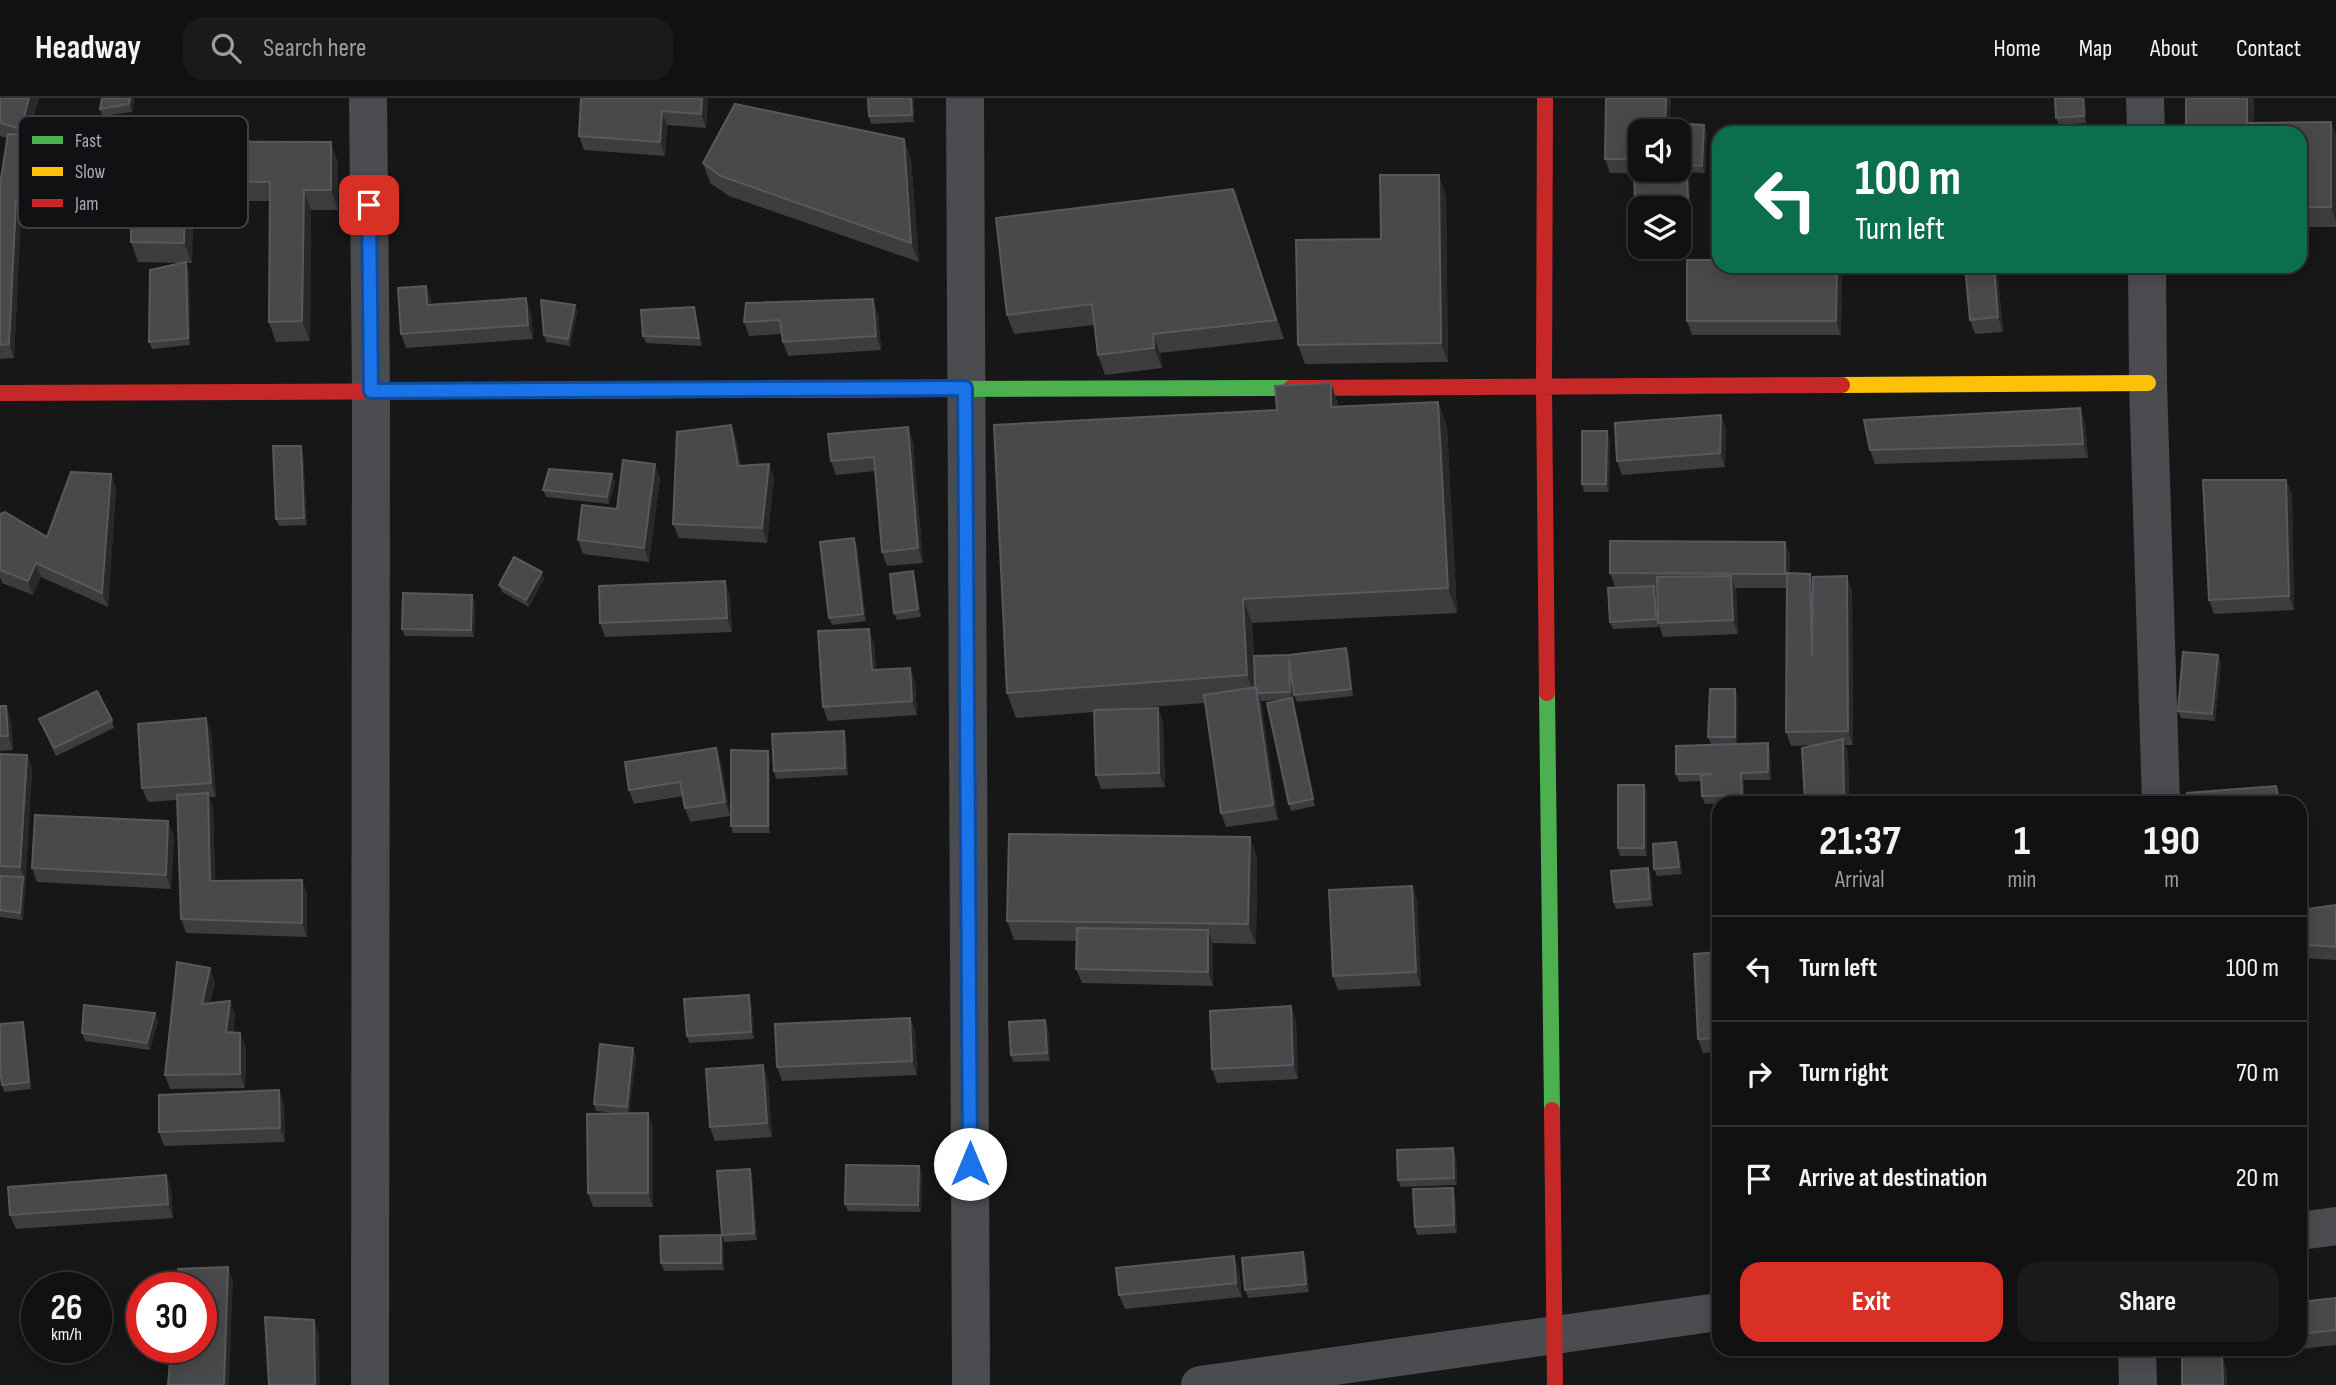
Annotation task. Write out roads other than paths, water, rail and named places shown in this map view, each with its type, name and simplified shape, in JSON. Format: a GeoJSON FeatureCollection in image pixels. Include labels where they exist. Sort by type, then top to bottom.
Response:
{"type":"FeatureCollection","features":[{"type":"Feature","properties":{"kind":"street"},"geometry":{"type":"LineString","coordinates":[[368,98],[371,391],[370,1385]]}},
{"type":"Feature","properties":{"kind":"street"},"geometry":{"type":"LineString","coordinates":[[965,98],[971,1385]]}},
{"type":"Feature","properties":{"kind":"street"},"geometry":{"type":"LineString","coordinates":[[1545,98],[1544,388],[1555,1385]]}},
{"type":"Feature","properties":{"kind":"street"},"geometry":{"type":"LineString","coordinates":[[2145,98],[2146,126]]}},
{"type":"Feature","properties":{"kind":"street"},"geometry":{"type":"LineString","coordinates":[[2147,273],[2161,796]]}},
{"type":"Feature","properties":{"kind":"street"},"geometry":{"type":"LineString","coordinates":[[0,393],[1544,388],[2148,383]]}},
{"type":"Feature","properties":{"kind":"street"},"geometry":{"type":"LineString","coordinates":[[2307,1230],[2336,1226]]}},
{"type":"Feature","properties":{"kind":"street"},"geometry":{"type":"LineString","coordinates":[[1199,1385],[1712,1313]]}},
{"type":"Feature","properties":{"kind":"street"},"geometry":{"type":"LineString","coordinates":[[2137,1356],[2138,1385]]}}]}
